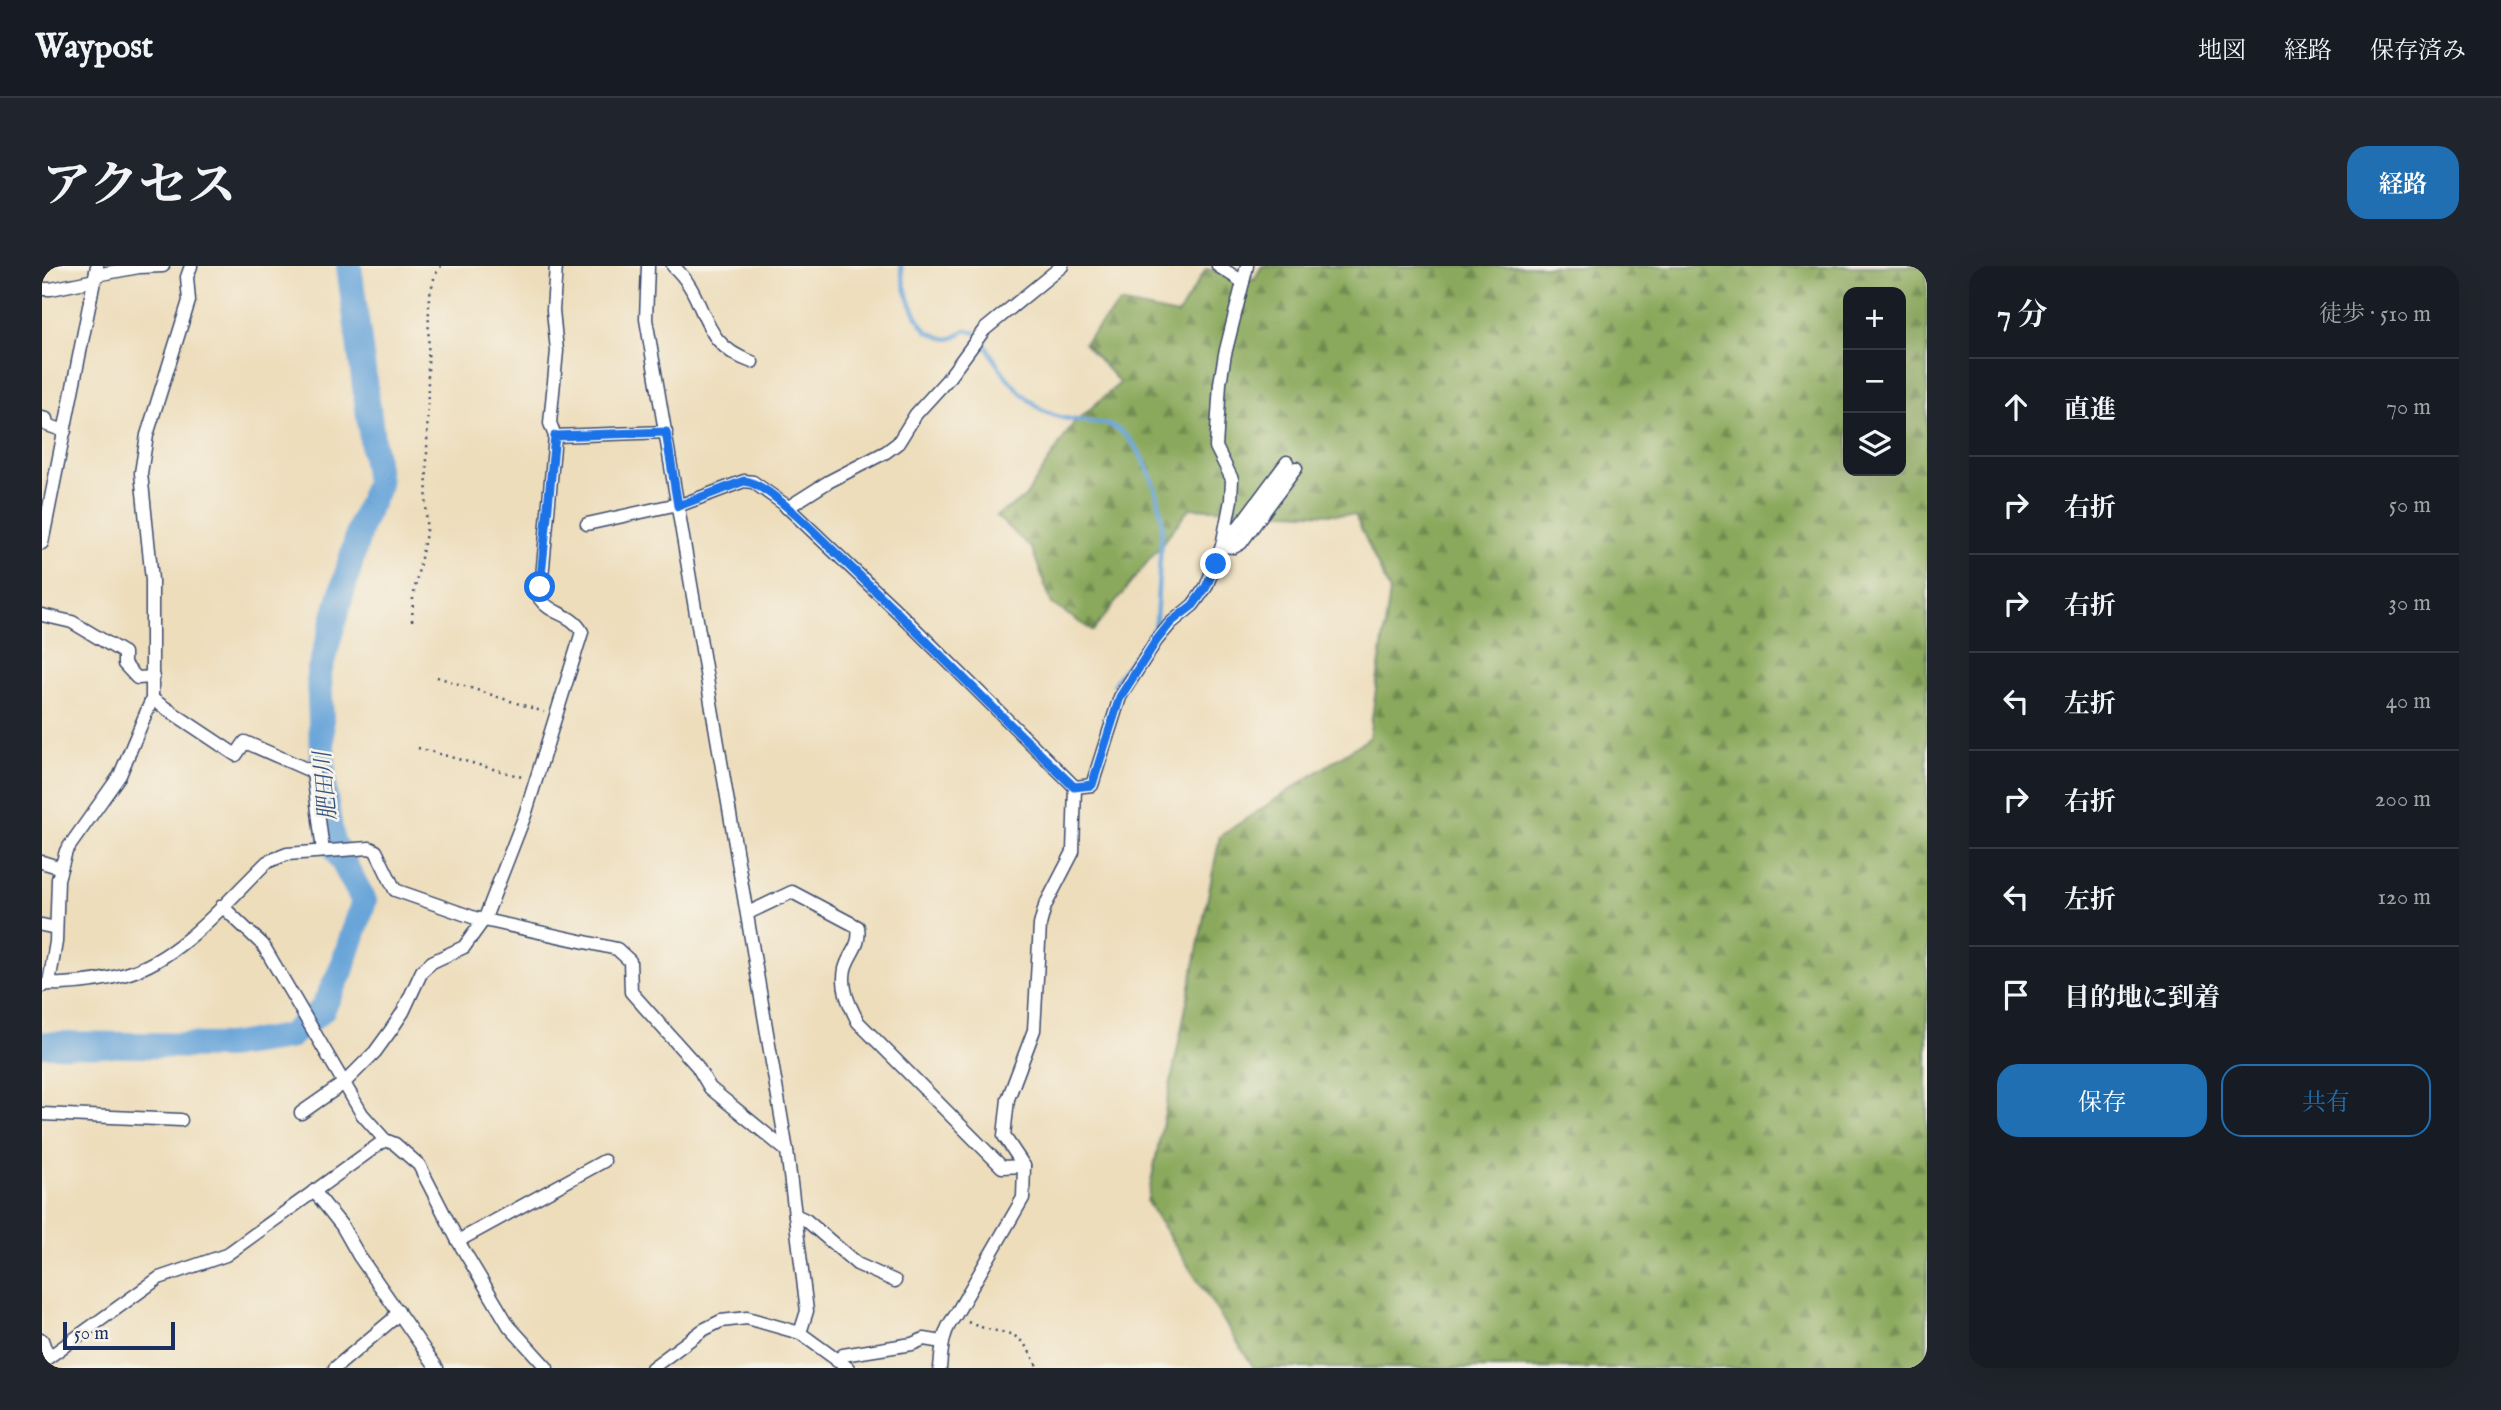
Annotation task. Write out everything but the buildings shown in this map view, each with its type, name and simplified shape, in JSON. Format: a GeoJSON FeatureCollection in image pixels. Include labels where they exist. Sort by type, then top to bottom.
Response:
{"type":"FeatureCollection","features":[{"type":"Feature","properties":{"kind":"street"},"geometry":{"type":"LineString","coordinates":[[42,289],[51,289],[96,273],[163,266]]}},
{"type":"Feature","properties":{"kind":"street"},"geometry":{"type":"LineString","coordinates":[[191,266],[187,277],[189,301],[147,435],[141,473],[152,580],[152,699],[120,775],[66,851],[58,879],[56,928],[45,985],[106,979],[139,970],[174,950],[275,858],[287,854],[370,848],[376,851],[396,890],[444,908],[617,949],[630,961],[631,992],[697,1066],[710,1088],[787,1151]]}},
{"type":"Feature","properties":{"kind":"street"},"geometry":{"type":"LineString","coordinates":[[301,1113],[344,1083],[375,1052],[403,1012],[422,971],[432,962],[464,947],[485,918],[536,782],[582,632],[577,622],[544,606],[540,599],[555,436],[550,423],[556,351],[552,310],[556,266]]}},
{"type":"Feature","properties":{"kind":"street"},"geometry":{"type":"LineString","coordinates":[[648,266],[646,319],[787,1151],[807,1311],[800,1333]]}},
{"type":"Feature","properties":{"kind":"street"},"geometry":{"type":"LineString","coordinates":[[673,266],[687,281],[718,342],[738,358],[752,362]]}},
{"type":"Feature","properties":{"kind":"street"},"geometry":{"type":"LineString","coordinates":[[587,524],[678,505],[744,481],[753,482],[787,508],[898,443],[916,414],[947,380],[984,330],[1062,266]]}},
{"type":"Feature","properties":{"kind":"street"},"geometry":{"type":"LineString","coordinates":[[1217,266],[1243,282]]}},
{"type":"Feature","properties":{"kind":"street"},"geometry":{"type":"LineString","coordinates":[[1074,787],[1092,785],[1120,697],[1156,641],[1171,622],[1193,605],[1206,587],[1223,542],[1232,479],[1216,447],[1217,416],[1224,354],[1247,266]]}},
{"type":"Feature","properties":{"kind":"street"},"geometry":{"type":"LineString","coordinates":[[42,543],[96,273]]}},
{"type":"Feature","properties":{"kind":"street"},"geometry":{"type":"LineString","coordinates":[[42,418],[46,419],[47,425],[65,431]]}},
{"type":"Feature","properties":{"kind":"street"},"geometry":{"type":"LineString","coordinates":[[555,436],[666,432]]}},
{"type":"Feature","properties":{"kind":"street"},"geometry":{"type":"LineString","coordinates":[[1223,542],[1234,547],[1241,543],[1292,465]]}},
{"type":"Feature","properties":{"kind":"street"},"geometry":{"type":"LineString","coordinates":[[784,504],[900,614],[1074,787],[1073,852],[1045,906],[1040,925],[1034,1030],[1008,1100],[1004,1136],[1024,1166],[1023,1198],[946,1327],[940,1368]]}},
{"type":"Feature","properties":{"kind":"street"},"geometry":{"type":"LineString","coordinates":[[42,615],[72,622],[124,653],[124,664],[137,678],[153,677]]}},
{"type":"Feature","properties":{"kind":"street"},"geometry":{"type":"LineString","coordinates":[[152,699],[236,755],[245,742],[313,772],[323,851]]}},
{"type":"Feature","properties":{"kind":"street"},"geometry":{"type":"LineString","coordinates":[[42,862],[61,869]]}},
{"type":"Feature","properties":{"kind":"street"},"geometry":{"type":"LineString","coordinates":[[748,913],[792,892],[858,927],[860,940],[845,968],[844,994],[858,1022],[1002,1167],[1024,1166]]}},
{"type":"Feature","properties":{"kind":"street"},"geometry":{"type":"LineString","coordinates":[[222,906],[263,946],[362,1114],[385,1140],[395,1144],[419,1165],[458,1241],[509,1326],[547,1368]]}},
{"type":"Feature","properties":{"kind":"street"},"geometry":{"type":"LineString","coordinates":[[42,925],[56,928]]}},
{"type":"Feature","properties":{"kind":"street"},"geometry":{"type":"LineString","coordinates":[[42,1114],[181,1120]]}},
{"type":"Feature","properties":{"kind":"street"},"geometry":{"type":"LineString","coordinates":[[42,1340],[45,1359],[159,1278],[226,1255],[385,1140]]}},
{"type":"Feature","properties":{"kind":"street"},"geometry":{"type":"LineString","coordinates":[[458,1241],[604,1161]]}},
{"type":"Feature","properties":{"kind":"street"},"geometry":{"type":"LineString","coordinates":[[314,1191],[342,1226],[359,1256],[437,1368]]}},
{"type":"Feature","properties":{"kind":"street"},"geometry":{"type":"LineString","coordinates":[[795,1215],[806,1220],[858,1264],[895,1281]]}},
{"type":"Feature","properties":{"kind":"street"},"geometry":{"type":"LineString","coordinates":[[335,1368],[392,1320],[398,1311]]}},
{"type":"Feature","properties":{"kind":"street"},"geometry":{"type":"LineString","coordinates":[[652,1368],[704,1330],[721,1321],[747,1318],[800,1333],[837,1364],[843,1355],[912,1344],[924,1339],[942,1342]]}},
{"type":"Feature","properties":{"kind":"path"},"geometry":{"type":"LineString","coordinates":[[412,621],[413,598],[426,533],[429,297],[435,275],[441,266]]}},
{"type":"Feature","properties":{"kind":"path"},"geometry":{"type":"LineString","coordinates":[[437,677],[556,717]]}},
{"type":"Feature","properties":{"kind":"path"},"geometry":{"type":"LineString","coordinates":[[418,748],[536,782]]}},
{"type":"Feature","properties":{"kind":"path"},"geometry":{"type":"LineString","coordinates":[[955,1316],[974,1325],[1015,1335],[1029,1348],[1038,1368]]}},
{"type":"Feature","properties":{"kind":"green space"},"geometry":{"type":"Polygon","coordinates":[[[1262,266],[1927,266],[1927,1368],[1254,1368],[1147,1202],[1220,836],[1369,738],[1390,592],[1355,515],[1190,508],[1093,631],[1052,604],[1032,549],[996,516],[1025,497],[1073,424],[1120,383],[1084,343],[1120,303],[1178,315],[1206,269],[1254,280],[1262,266]]]}},
{"type":"Feature","properties":{"kind":"waterway","name":"肥田川"},"geometry":{"type":"LineString","coordinates":[[42,1044],[227,1046],[288,1037],[322,1010],[341,971],[364,901],[332,841],[324,793],[319,673],[361,525],[378,484],[349,266]]}},
{"type":"Feature","properties":{"kind":"waterway"},"geometry":{"type":"LineString","coordinates":[[901,266],[910,300],[927,331],[947,339],[965,330],[976,333],[1008,379],[1033,403],[1053,415],[1105,424],[1117,429],[1129,439],[1146,466],[1158,497],[1162,526],[1156,621],[1149,636],[1114,684]]}},
{"type":"Feature","properties":{"kind":"route"},"geometry":{"type":"LineString","coordinates":[[540,587],[555,436],[666,432],[678,506],[744,481],[753,482],[784,504],[900,614],[1074,787],[1092,785],[1120,697],[1156,641],[1171,622],[1193,605],[1206,587],[1216,564]]}}]}
